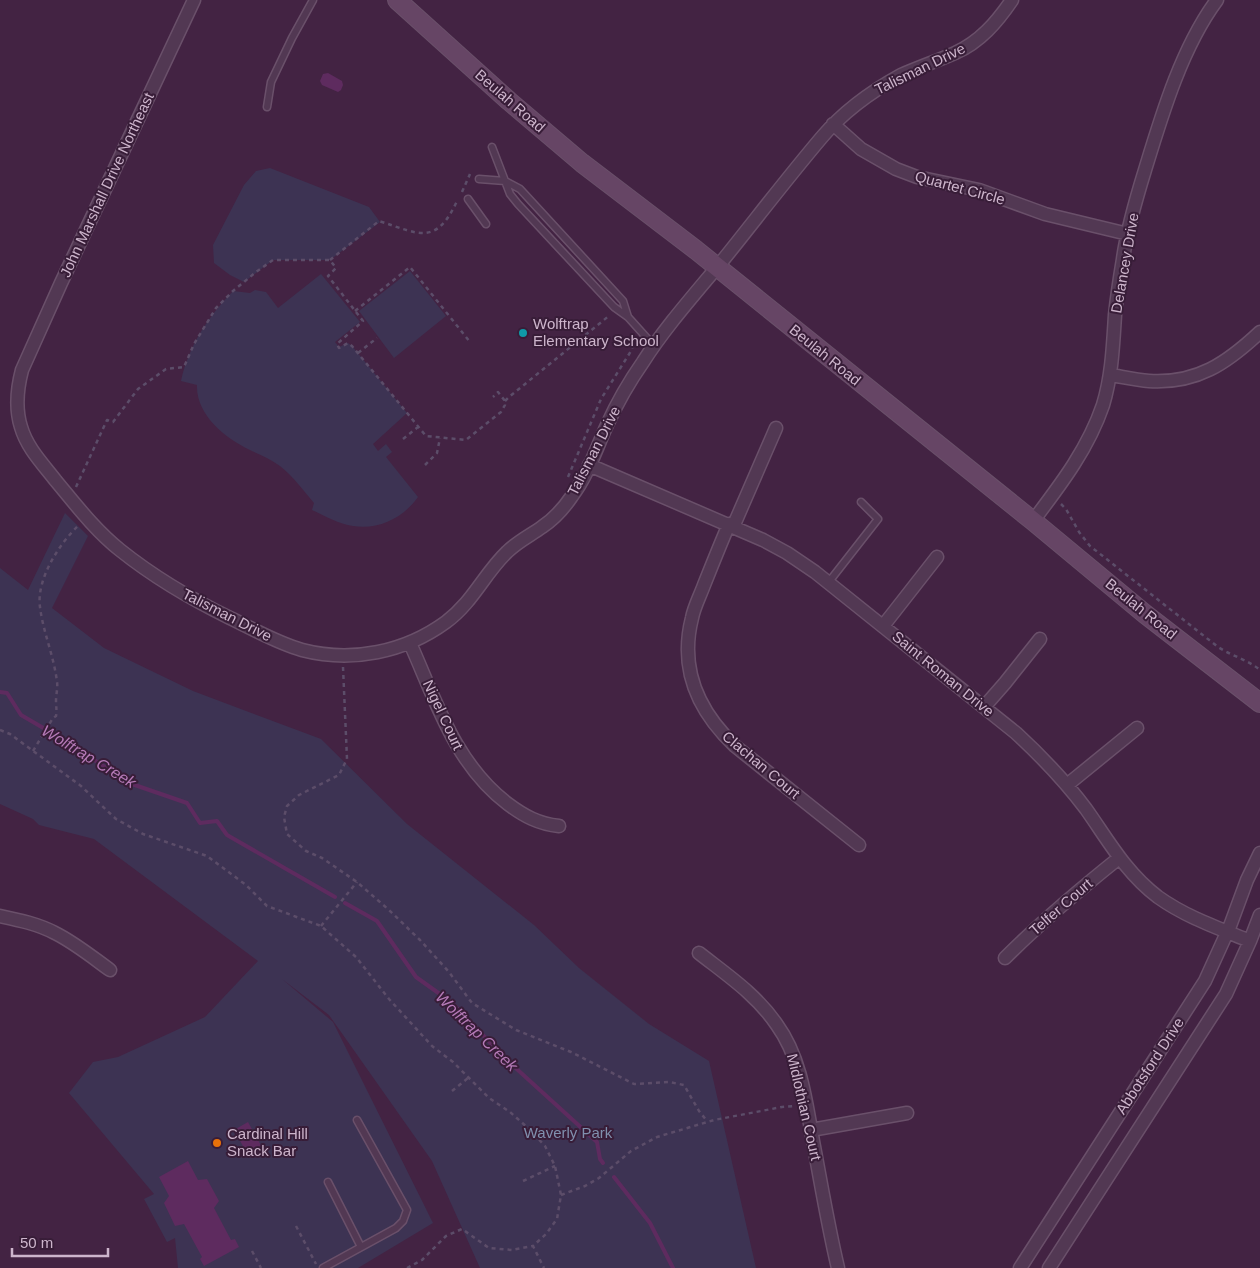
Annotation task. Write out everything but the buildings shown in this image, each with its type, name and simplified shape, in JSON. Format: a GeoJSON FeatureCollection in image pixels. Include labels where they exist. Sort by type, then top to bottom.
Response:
{"type":"FeatureCollection","features":[{"type":"Feature","properties":{"kind":"main road","name":"Beulah Road"},"geometry":{"type":"LineString","coordinates":[[397,0],[509,101],[582,163],[717,267],[1034,521],[1145,614],[1260,703]]}},
{"type":"Feature","properties":{"kind":"street","name":"John Marshall Drive Northeast"},"geometry":{"type":"LineString","coordinates":[[22,370],[194,0]]}},
{"type":"Feature","properties":{"kind":"street","name":"Talisman Drive"},"geometry":{"type":"LineString","coordinates":[[22,370],[18,384],[17,403],[20,425],[36,456],[87,518],[113,544],[146,571],[192,600],[275,640],[292,646],[322,654],[343,656],[388,650],[410,643],[447,621],[462,608],[507,552],[543,526],[558,513],[572,496],[589,466],[620,399],[654,346],[834,124],[858,102],[880,87],[918,68],[958,52],[973,43],[1000,18],[1012,0]]}},
{"type":"Feature","properties":{"kind":"street","name":"Delancey Drive"},"geometry":{"type":"LineString","coordinates":[[1034,521],[1069,474],[1086,446],[1102,406],[1111,375],[1115,314],[1128,234],[1155,138],[1184,58],[1197,32],[1217,0]]}},
{"type":"Feature","properties":{"kind":"street","name":"Quartet Circle"},"geometry":{"type":"LineString","coordinates":[[834,124],[861,149],[896,170],[917,177],[980,190],[1045,214],[1128,234]]}},
{"type":"Feature","properties":{"kind":"street"},"geometry":{"type":"LineString","coordinates":[[1111,375],[1148,381],[1186,379],[1205,373],[1223,364],[1260,332]]}},
{"type":"Feature","properties":{"kind":"street","name":"Clachan Court"},"geometry":{"type":"LineString","coordinates":[[776,428],[692,617],[688,638],[688,659],[698,698],[714,724],[736,746],[859,844]]}},
{"type":"Feature","properties":{"kind":"street","name":"Saint Roman Drive"},"geometry":{"type":"LineString","coordinates":[[589,466],[763,540],[787,553],[828,582],[1024,740],[1068,784],[1119,858],[1136,878],[1157,896],[1179,911],[1250,941]]}},
{"type":"Feature","properties":{"kind":"street"},"geometry":{"type":"LineString","coordinates":[[883,626],[937,557]]}},
{"type":"Feature","properties":{"kind":"street"},"geometry":{"type":"LineString","coordinates":[[984,707],[1040,639]]}},
{"type":"Feature","properties":{"kind":"street","name":"Nigel Court"},"geometry":{"type":"LineString","coordinates":[[410,643],[453,740],[466,762],[482,781],[522,816],[537,822],[559,826]]}},
{"type":"Feature","properties":{"kind":"street"},"geometry":{"type":"LineString","coordinates":[[1068,784],[1137,728]]}},
{"type":"Feature","properties":{"kind":"street","name":"Abbotsford Drive"},"geometry":{"type":"LineString","coordinates":[[1020,1268],[1205,981],[1260,853]]}},
{"type":"Feature","properties":{"kind":"street","name":"Telfer Court"},"geometry":{"type":"LineString","coordinates":[[1005,958],[1074,894],[1119,858]]}},
{"type":"Feature","properties":{"kind":"street","name":"Abbotsford Drive"},"geometry":{"type":"LineString","coordinates":[[1049,1268],[1226,994],[1260,915]]}},
{"type":"Feature","properties":{"kind":"street"},"geometry":{"type":"LineString","coordinates":[[0,916],[54,932],[74,943],[110,970]]}},
{"type":"Feature","properties":{"kind":"street","name":"Midlothian Court"},"geometry":{"type":"LineString","coordinates":[[699,953],[746,990],[764,1008],[790,1046],[798,1067],[807,1106],[838,1268]]}},
{"type":"Feature","properties":{"kind":"street"},"geometry":{"type":"LineString","coordinates":[[811,1130],[908,1113]]}},
{"type":"Feature","properties":{"kind":"lane"},"geometry":{"type":"LineString","coordinates":[[267,107],[271,82],[313,0]]}},
{"type":"Feature","properties":{"kind":"lane"},"geometry":{"type":"LineString","coordinates":[[492,147],[510,194],[518,204],[614,307],[628,317],[654,346]]}},
{"type":"Feature","properties":{"kind":"lane"},"geometry":{"type":"LineString","coordinates":[[479,179],[505,182],[520,189],[623,300],[628,317]]}},
{"type":"Feature","properties":{"kind":"lane"},"geometry":{"type":"LineString","coordinates":[[468,200],[486,224]]}},
{"type":"Feature","properties":{"kind":"lane"},"geometry":{"type":"LineString","coordinates":[[828,582],[878,519],[861,502]]}},
{"type":"Feature","properties":{"kind":"lane"},"geometry":{"type":"LineString","coordinates":[[323,1268],[396,1228],[403,1221],[408,1210],[357,1120]]}},
{"type":"Feature","properties":{"kind":"lane"},"geometry":{"type":"LineString","coordinates":[[328,1182],[361,1247]]}},
{"type":"Feature","properties":{"kind":"path"},"geometry":{"type":"LineString","coordinates":[[81,493],[76,487],[107,420],[112,422],[138,388],[166,369],[184,367],[204,326],[216,308],[233,291],[273,260],[330,260],[379,221],[418,234],[436,230],[449,218],[470,174],[479,179]]}},
{"type":"Feature","properties":{"kind":"path"},"geometry":{"type":"LineString","coordinates":[[330,260],[336,268],[328,276],[364,321],[337,344],[339,348],[348,344],[358,353],[426,436],[466,440],[501,412],[508,397],[611,315]]}},
{"type":"Feature","properties":{"kind":"path"},"geometry":{"type":"LineString","coordinates":[[355,311],[410,267],[470,342]]}},
{"type":"Feature","properties":{"kind":"path"},"geometry":{"type":"LineString","coordinates":[[566,482],[601,399],[634,345],[629,334]]}},
{"type":"Feature","properties":{"kind":"path"},"geometry":{"type":"LineString","coordinates":[[358,353],[378,338]]}},
{"type":"Feature","properties":{"kind":"path"},"geometry":{"type":"LineString","coordinates":[[493,397],[498,392],[505,401]]}},
{"type":"Feature","properties":{"kind":"path"},"geometry":{"type":"LineString","coordinates":[[403,439],[418,426]]}},
{"type":"Feature","properties":{"kind":"path"},"geometry":{"type":"LineString","coordinates":[[425,465],[437,452],[440,438]]}},
{"type":"Feature","properties":{"kind":"path"},"geometry":{"type":"LineString","coordinates":[[1068,513],[1083,538],[1108,560],[1218,647],[1233,656],[1249,662],[1260,670]]}},
{"type":"Feature","properties":{"kind":"path"},"geometry":{"type":"LineString","coordinates":[[34,750],[57,712],[58,684],[40,609],[40,594],[44,580],[60,548],[70,533],[87,518]]}},
{"type":"Feature","properties":{"kind":"path"},"geometry":{"type":"LineString","coordinates":[[343,656],[347,759],[339,775],[298,795],[287,806],[284,817],[287,834],[306,851],[322,858],[358,882],[420,940],[449,972],[472,1003],[516,1030],[571,1052],[634,1084],[669,1082],[684,1085],[707,1121]]}},
{"type":"Feature","properties":{"kind":"path"},"geometry":{"type":"LineString","coordinates":[[0,730],[10,734],[34,750],[81,786],[116,819],[144,834],[207,856],[246,885],[267,906],[321,926],[356,957],[415,1029],[489,1098],[510,1112],[528,1128],[545,1146],[555,1166],[561,1195],[557,1220],[546,1234],[532,1246],[512,1250],[489,1248],[462,1228],[446,1236],[422,1260],[407,1268]]}},
{"type":"Feature","properties":{"kind":"path"},"geometry":{"type":"LineString","coordinates":[[321,926],[358,882]]}},
{"type":"Feature","properties":{"kind":"path"},"geometry":{"type":"LineString","coordinates":[[452,1091],[468,1078]]}},
{"type":"Feature","properties":{"kind":"path"},"geometry":{"type":"LineString","coordinates":[[561,1195],[585,1186],[599,1178],[631,1151],[657,1137],[707,1121],[782,1107],[807,1106]]}},
{"type":"Feature","properties":{"kind":"path"},"geometry":{"type":"LineString","coordinates":[[523,1181],[555,1166]]}},
{"type":"Feature","properties":{"kind":"path"},"geometry":{"type":"LineString","coordinates":[[296,1226],[318,1268]]}},
{"type":"Feature","properties":{"kind":"path"},"geometry":{"type":"LineString","coordinates":[[532,1246],[544,1268]]}},
{"type":"Feature","properties":{"kind":"path"},"geometry":{"type":"LineString","coordinates":[[252,1251],[261,1268]]}},
{"type":"Feature","properties":{"kind":"green space"},"geometry":{"type":"Polygon","coordinates":[[[270,168],[369,207],[380,222],[330,260],[273,260],[244,282],[230,275],[214,263],[213,245],[244,185],[256,171],[270,168]]]}},
{"type":"Feature","properties":{"kind":"green space"},"geometry":{"type":"Polygon","coordinates":[[[410,271],[446,316],[394,358],[359,311],[410,271]]]}},
{"type":"Feature","properties":{"kind":"green space"},"geometry":{"type":"Polygon","coordinates":[[[321,274],[360,322],[335,342],[339,347],[348,343],[352,346],[407,413],[373,444],[378,451],[386,444],[392,452],[386,457],[418,497],[398,516],[390,521],[372,526],[348,525],[332,520],[312,510],[314,503],[289,474],[277,464],[241,445],[222,432],[207,416],[201,406],[197,385],[181,381],[194,344],[215,311],[233,291],[250,293],[255,290],[266,292],[278,308],[321,274]]]}},
{"type":"Feature","properties":{"kind":"green space","name":"Waverly Park"},"geometry":{"type":"Polygon","coordinates":[[[65,513],[88,536],[52,608],[104,648],[193,691],[321,739],[407,824],[534,925],[579,968],[649,1024],[709,1061],[756,1268],[480,1268],[432,1161],[329,1015],[282,979],[333,1022],[433,1223],[358,1268],[178,1268],[175,1238],[167,1242],[144,1199],[154,1194],[69,1093],[93,1062],[118,1057],[205,1017],[258,961],[94,839],[39,825],[33,819],[0,804],[0,568],[28,590],[65,513]]]}},
{"type":"Feature","properties":{"kind":"shaded area"},"geometry":{"type":"Polygon","coordinates":[[[328,73],[342,81],[343,85],[338,92],[322,85],[320,81],[323,74],[328,73]]]}},
{"type":"Feature","properties":{"kind":"shaded area"},"geometry":{"type":"Polygon","coordinates":[[[248,1122],[263,1149],[249,1157],[234,1130],[248,1122]]]}},
{"type":"Feature","properties":{"kind":"shaded area"},"geometry":{"type":"Polygon","coordinates":[[[188,1161],[198,1180],[207,1179],[219,1201],[214,1208],[231,1240],[235,1239],[239,1247],[204,1266],[200,1259],[202,1257],[184,1224],[175,1226],[164,1203],[169,1196],[159,1177],[188,1161]]]}},
{"type":"Feature","properties":{"kind":"waterway","name":"Wolftrap Creek"},"geometry":{"type":"LineString","coordinates":[[0,692],[7,693],[21,715],[64,740],[129,783],[187,803],[200,823],[217,821],[227,835],[335,897]]}},
{"type":"Feature","properties":{"kind":"waterway","name":"Wolftrap Creek"},"geometry":{"type":"LineString","coordinates":[[345,903],[377,921],[416,977],[451,1002],[509,1062],[597,1142],[600,1159],[603,1163]]}},
{"type":"Feature","properties":{"kind":"waterway","name":"Wolftrap Creek"},"geometry":{"type":"LineString","coordinates":[[614,1177],[650,1223],[673,1268]]}},
{"type":"Feature","properties":{"kind":"place","name":"Wolftrap Elementary School"},"geometry":{"type":"Point","coordinates":[523,333]}},
{"type":"Feature","properties":{"kind":"place","name":"Cardinal Hill Snack Bar"},"geometry":{"type":"Point","coordinates":[217,1143]}}]}
